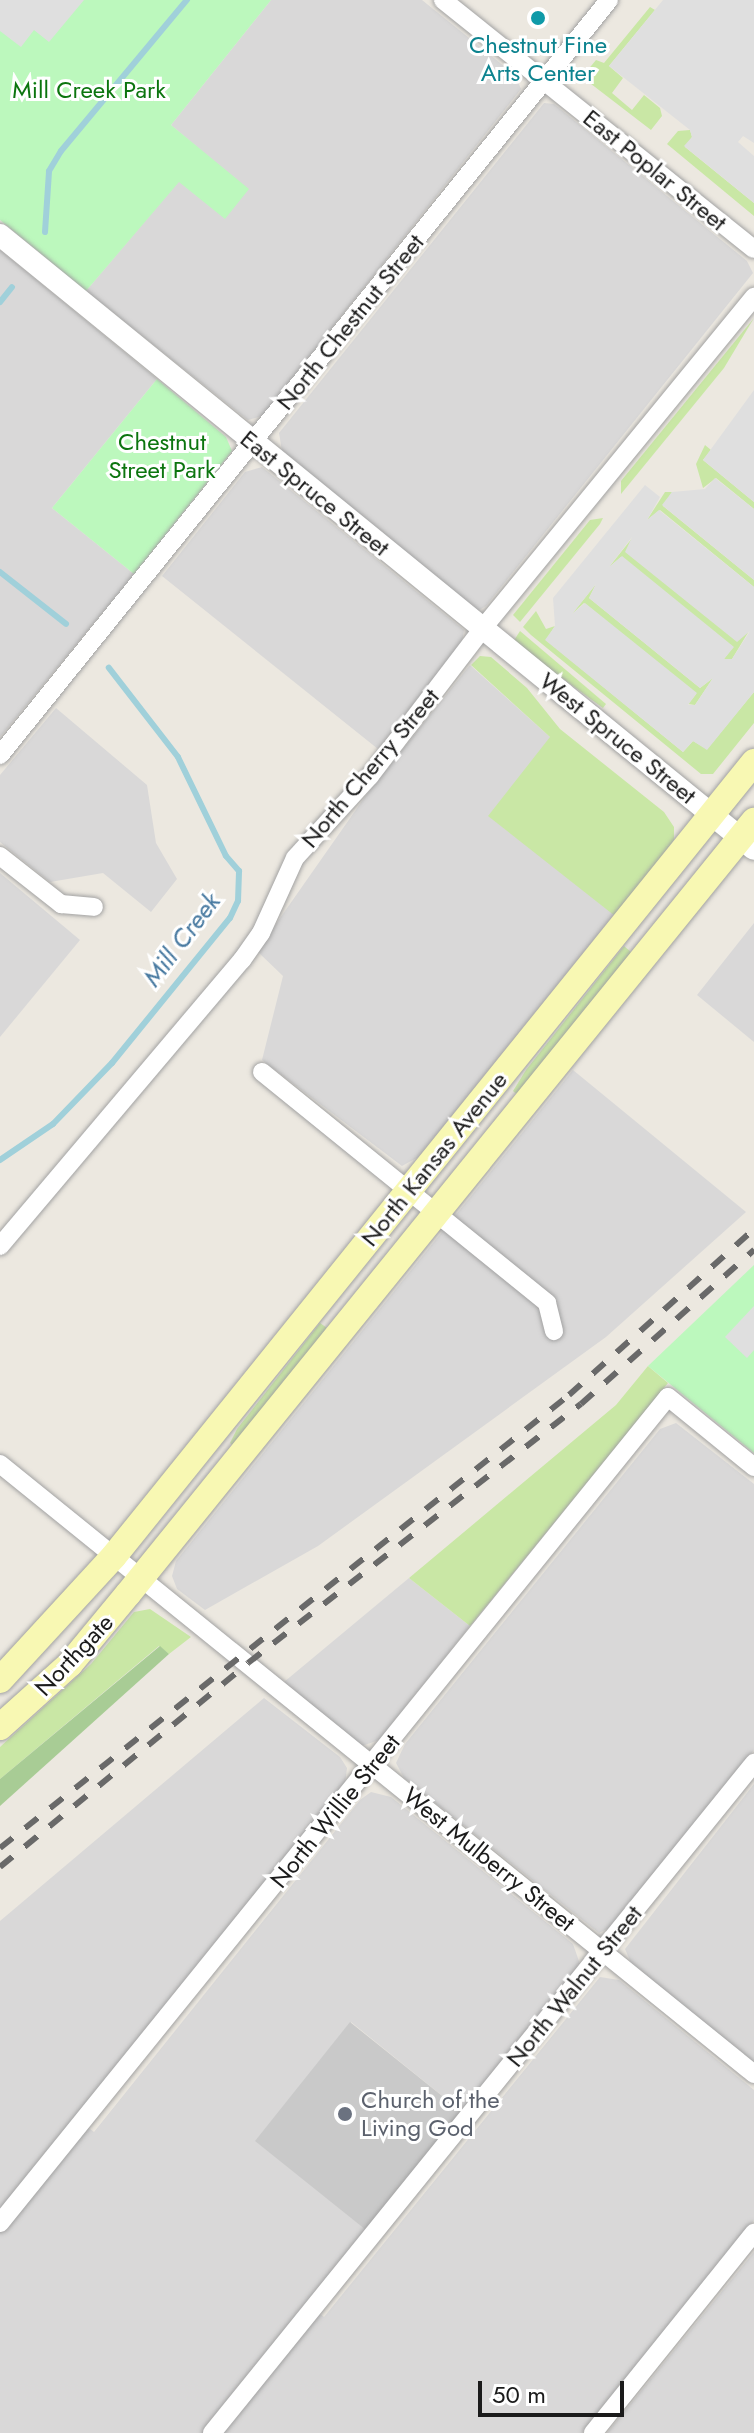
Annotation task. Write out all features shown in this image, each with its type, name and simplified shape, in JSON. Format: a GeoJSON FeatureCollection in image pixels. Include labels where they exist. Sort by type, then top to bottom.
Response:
{"type":"FeatureCollection","features":[{"type":"Feature","properties":{"kind":"main road","name":"North Kansas Avenue"},"geometry":{"type":"LineString","coordinates":[[114,1556],[754,762]]}},
{"type":"Feature","properties":{"kind":"main road","name":"North Kansas Avenue"},"geometry":{"type":"LineString","coordinates":[[142,1578],[437,1213],[750,836]]}},
{"type":"Feature","properties":{"kind":"main road","name":"Northgate"},"geometry":{"type":"LineString","coordinates":[[0,1680],[114,1556]]}},
{"type":"Feature","properties":{"kind":"main road","name":"Northgate"},"geometry":{"type":"LineString","coordinates":[[0,1727],[70,1664],[142,1578]]}},
{"type":"Feature","properties":{"kind":"street","name":"East Poplar Street"},"geometry":{"type":"LineString","coordinates":[[443,0],[754,249]]}},
{"type":"Feature","properties":{"kind":"street","name":"North Chestnut Street"},"geometry":{"type":"LineString","coordinates":[[0,755],[609,0]]}},
{"type":"Feature","properties":{"kind":"street","name":"East Spruce Street"},"geometry":{"type":"LineString","coordinates":[[0,235],[483,628]]}},
{"type":"Feature","properties":{"kind":"street","name":"North Cherry Street"},"geometry":{"type":"LineString","coordinates":[[0,1246],[242,960],[261,933],[295,858],[370,776],[483,628],[754,297]]}},
{"type":"Feature","properties":{"kind":"street","name":"West Spruce Street"},"geometry":{"type":"LineString","coordinates":[[483,628],[712,814],[750,836]]}},
{"type":"Feature","properties":{"kind":"street"},"geometry":{"type":"LineString","coordinates":[[0,856],[61,904],[94,907]]}},
{"type":"Feature","properties":{"kind":"street"},"geometry":{"type":"LineString","coordinates":[[262,1072],[547,1303],[554,1331]]}},
{"type":"Feature","properties":{"kind":"street","name":"North Willie Street"},"geometry":{"type":"LineString","coordinates":[[0,2223],[668,1397],[754,1467]]}},
{"type":"Feature","properties":{"kind":"street","name":"West Mulberry Street"},"geometry":{"type":"LineString","coordinates":[[0,1464],[754,2074]]}},
{"type":"Feature","properties":{"kind":"street","name":"North Walnut Street"},"geometry":{"type":"LineString","coordinates":[[212,2433],[754,1763]]}},
{"type":"Feature","properties":{"kind":"street"},"geometry":{"type":"LineString","coordinates":[[593,2433],[754,2233]]}},
{"type":"Feature","properties":{"kind":"shaded area"},"geometry":{"type":"Polygon","coordinates":[[[0,0],[84,0],[49,42],[34,30],[21,47],[0,31],[0,0]]]}},
{"type":"Feature","properties":{"kind":"shaded area"},"geometry":{"type":"Polygon","coordinates":[[[271,0],[422,0],[515,75],[521,89],[262,416],[248,420],[86,291],[179,181],[248,190],[171,125],[271,0]]]}},
{"type":"Feature","properties":{"kind":"shaded area"},"geometry":{"type":"Polygon","coordinates":[[[663,0],[754,0],[754,143],[743,136],[738,142],[754,156],[754,203],[684,146],[692,137],[690,130],[609,66],[663,0]]]}},
{"type":"Feature","properties":{"kind":"shaded area"},"geometry":{"type":"Polygon","coordinates":[[[544,103],[554,104],[747,261],[753,273],[486,606],[476,612],[282,451],[279,433],[544,103]]]}},
{"type":"Feature","properties":{"kind":"shaded area"},"geometry":{"type":"Polygon","coordinates":[[[0,250],[157,379],[52,508],[134,574],[0,737],[0,250]]]}},
{"type":"Feature","properties":{"kind":"shaded area"},"geometry":{"type":"Polygon","coordinates":[[[754,390],[754,502],[703,460],[754,390]]]}},
{"type":"Feature","properties":{"kind":"shaded area"},"geometry":{"type":"Polygon","coordinates":[[[262,467],[464,630],[462,642],[378,749],[162,576],[245,472],[262,467]]]}},
{"type":"Feature","properties":{"kind":"shaded area"},"geometry":{"type":"Polygon","coordinates":[[[715,478],[754,509],[754,580],[662,505],[672,492],[705,489],[715,478]]]}},
{"type":"Feature","properties":{"kind":"shaded area"},"geometry":{"type":"Polygon","coordinates":[[[645,485],[660,497],[647,520],[659,510],[754,587],[754,692],[707,750],[693,741],[683,752],[545,640],[555,626],[553,598],[645,485]],[[632,537],[609,567],[622,556],[734,647],[724,659],[732,659],[750,631],[737,642],[625,552],[632,537]],[[596,584],[572,614],[585,603],[697,693],[688,705],[695,705],[713,678],[700,688],[589,598],[596,584]]]}},
{"type":"Feature","properties":{"kind":"shaded area"},"geometry":{"type":"Polygon","coordinates":[[[470,665],[550,737],[615,916],[422,1155],[402,1166],[262,1060],[283,976],[257,951],[367,794],[470,665]]]}},
{"type":"Feature","properties":{"kind":"shaded area"},"geometry":{"type":"Polygon","coordinates":[[[56,708],[147,785],[156,843],[177,879],[151,912],[103,873],[50,882],[0,842],[0,775],[56,708]]]}},
{"type":"Feature","properties":{"kind":"shaded area"},"geometry":{"type":"Polygon","coordinates":[[[0,873],[80,940],[0,1037],[0,873]]]}},
{"type":"Feature","properties":{"kind":"shaded area"},"geometry":{"type":"Polygon","coordinates":[[[754,923],[754,1042],[697,995],[754,923]]]}},
{"type":"Feature","properties":{"kind":"shaded area"},"geometry":{"type":"Polygon","coordinates":[[[573,1070],[746,1212],[606,1337],[318,1546],[205,1610],[177,1589],[172,1576],[176,1561],[573,1070]]]}},
{"type":"Feature","properties":{"kind":"shaded area"},"geometry":{"type":"Polygon","coordinates":[[[754,1306],[754,1350],[747,1358],[725,1337],[754,1306]]]}},
{"type":"Feature","properties":{"kind":"shaded area"},"geometry":{"type":"Polygon","coordinates":[[[676,1423],[754,1484],[754,1750],[611,1927],[599,1933],[404,1778],[396,1763],[405,1744],[660,1429],[676,1423]]]}},
{"type":"Feature","properties":{"kind":"shaded area"},"geometry":{"type":"Polygon","coordinates":[[[409,1578],[470,1626],[379,1740],[362,1746],[284,1682],[409,1578]]]}},
{"type":"Feature","properties":{"kind":"shaded area"},"geometry":{"type":"Polygon","coordinates":[[[264,1698],[340,1757],[347,1768],[345,1784],[78,2120],[94,2132],[360,1800],[371,1792],[391,1797],[573,1944],[580,1964],[461,2111],[351,2022],[366,2230],[307,2303],[324,2317],[600,1977],[619,1980],[754,2090],[754,2220],[582,2433],[0,2433],[0,1921],[264,1698]]]}},
{"type":"Feature","properties":{"kind":"shaded area"},"geometry":{"type":"Polygon","coordinates":[[[754,1784],[754,2063],[631,1963],[625,1949],[754,1784]]]}},
{"type":"Feature","properties":{"kind":"shaded area"},"geometry":{"type":"Polygon","coordinates":[[[350,2022],[461,2111],[366,2230],[255,2141],[350,2022]]]}},
{"type":"Feature","properties":{"kind":"shaded area"},"geometry":{"type":"Polygon","coordinates":[[[754,2252],[754,2433],[607,2433],[754,2252]]]}},
{"type":"Feature","properties":{"kind":"green space","name":"Mill Creek Park"},"geometry":{"type":"Polygon","coordinates":[[[0,0],[271,0],[171,125],[249,189],[225,219],[179,182],[86,291],[0,220],[0,0]]]}},
{"type":"Feature","properties":{"kind":"green space"},"geometry":{"type":"Polygon","coordinates":[[[650,7],[655,10],[609,66],[623,78],[612,93],[632,110],[644,95],[660,108],[662,116],[651,130],[582,77],[596,60],[604,63],[650,7]]]}},
{"type":"Feature","properties":{"kind":"green space"},"geometry":{"type":"Polygon","coordinates":[[[690,130],[692,137],[685,147],[754,203],[754,216],[667,144],[678,131],[690,130]]]}},
{"type":"Feature","properties":{"kind":"green space"},"geometry":{"type":"Polygon","coordinates":[[[754,318],[724,368],[621,494],[621,481],[754,318]]]}},
{"type":"Feature","properties":{"kind":"green space","name":"Chestnut Street Park"},"geometry":{"type":"Polygon","coordinates":[[[157,379],[226,437],[232,451],[134,574],[52,508],[157,379]]]}},
{"type":"Feature","properties":{"kind":"green space"},"geometry":{"type":"Polygon","coordinates":[[[705,445],[711,450],[703,460],[754,502],[754,509],[716,478],[703,488],[696,464],[705,445]]]}},
{"type":"Feature","properties":{"kind":"green space"},"geometry":{"type":"Polygon","coordinates":[[[665,492],[672,492],[663,506],[754,580],[754,587],[660,510],[647,520],[665,492]]]}},
{"type":"Feature","properties":{"kind":"green space"},"geometry":{"type":"Polygon","coordinates":[[[603,518],[520,622],[513,615],[590,520],[603,518]]]}},
{"type":"Feature","properties":{"kind":"green space"},"geometry":{"type":"Polygon","coordinates":[[[633,537],[626,552],[737,641],[749,631],[732,659],[724,659],[733,647],[621,557],[609,567],[633,537]]]}},
{"type":"Feature","properties":{"kind":"green space"},"geometry":{"type":"Polygon","coordinates":[[[596,584],[589,598],[700,688],[713,678],[695,705],[688,704],[696,694],[584,603],[572,614],[596,584]]]}},
{"type":"Feature","properties":{"kind":"green space"},"geometry":{"type":"Polygon","coordinates":[[[536,611],[546,629],[555,626],[546,640],[683,752],[693,741],[707,749],[754,692],[754,723],[713,774],[701,774],[531,635],[523,627],[536,611]]]}},
{"type":"Feature","properties":{"kind":"green space"},"geometry":{"type":"Polygon","coordinates":[[[520,631],[606,704],[603,708],[513,642],[520,631]]]}},
{"type":"Feature","properties":{"kind":"green space"},"geometry":{"type":"Polygon","coordinates":[[[480,656],[491,657],[527,688],[560,729],[664,812],[674,827],[674,840],[615,916],[488,816],[550,737],[471,665],[480,656]]]}},
{"type":"Feature","properties":{"kind":"green space"},"geometry":{"type":"Polygon","coordinates":[[[624,946],[631,952],[624,965],[520,1097],[513,1091],[526,1070],[624,946]]]}},
{"type":"Feature","properties":{"kind":"green space"},"geometry":{"type":"Polygon","coordinates":[[[754,1265],[754,1453],[648,1366],[754,1265]]]}},
{"type":"Feature","properties":{"kind":"green space"},"geometry":{"type":"Polygon","coordinates":[[[320,1323],[327,1328],[236,1448],[230,1443],[237,1429],[320,1323]]]}},
{"type":"Feature","properties":{"kind":"green space"},"geometry":{"type":"Polygon","coordinates":[[[648,1366],[668,1383],[470,1626],[409,1578],[616,1405],[648,1366]]]}},
{"type":"Feature","properties":{"kind":"green space"},"geometry":{"type":"Polygon","coordinates":[[[150,1609],[191,1637],[169,1654],[159,1646],[0,1779],[0,1747],[91,1664],[134,1612],[150,1609]]]}},
{"type":"Feature","properties":{"kind":"green space"},"geometry":{"type":"Polygon","coordinates":[[[160,1646],[169,1654],[0,1806],[0,1779],[160,1646]]]}},
{"type":"Feature","properties":{"kind":"waterway","name":"Mill Creek"},"geometry":{"type":"LineString","coordinates":[[45,232],[49,171],[61,151],[187,0]]}},
{"type":"Feature","properties":{"kind":"waterway","name":"Mill Creek"},"geometry":{"type":"LineString","coordinates":[[0,302],[12,287]]}},
{"type":"Feature","properties":{"kind":"waterway","name":"Mill Creek"},"geometry":{"type":"LineString","coordinates":[[0,572],[66,624]]}},
{"type":"Feature","properties":{"kind":"waterway","name":"Mill Creek"},"geometry":{"type":"LineString","coordinates":[[0,1160],[53,1124],[112,1063],[230,918],[238,901],[239,871],[226,856],[178,757],[109,668]]}},
{"type":"Feature","properties":{"kind":"railway"},"geometry":{"type":"LineString","coordinates":[[0,1848],[569,1395],[754,1229]]}},
{"type":"Feature","properties":{"kind":"railway"},"geometry":{"type":"LineString","coordinates":[[0,1867],[248,1663],[581,1404],[754,1250]]}},
{"type":"Feature","properties":{"kind":"place","name":"Chestnut Fine Arts Center"},"geometry":{"type":"Point","coordinates":[538,18]}},
{"type":"Feature","properties":{"kind":"place","name":"Church of the Living God"},"geometry":{"type":"Point","coordinates":[345,2114]}}]}
